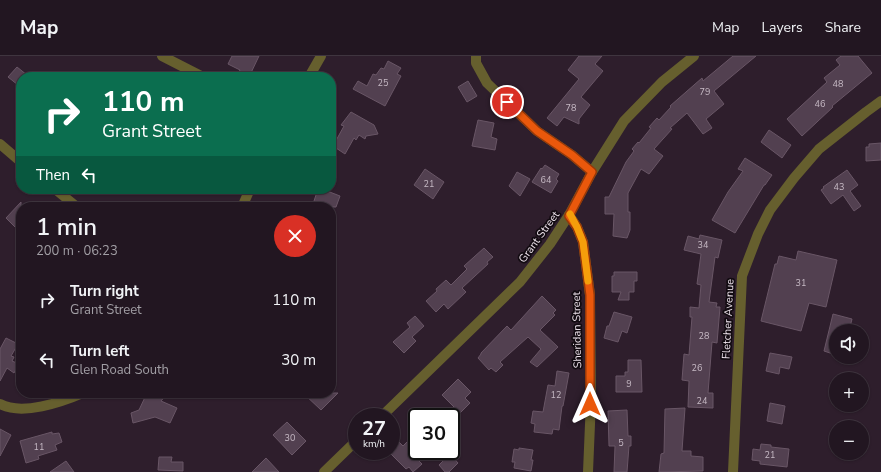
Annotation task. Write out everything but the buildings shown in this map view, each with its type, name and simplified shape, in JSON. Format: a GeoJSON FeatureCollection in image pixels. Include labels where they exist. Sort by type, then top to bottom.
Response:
{"type":"FeatureCollection","features":[{"type":"Feature","properties":{"kind":"street"},"geometry":{"type":"LineString","coordinates":[[162,56],[193,72]]}},
{"type":"Feature","properties":{"kind":"street"},"geometry":{"type":"LineString","coordinates":[[312,72],[321,56]]}},
{"type":"Feature","properties":{"kind":"street"},"geometry":{"type":"LineString","coordinates":[[476,56],[476,63],[486,83],[537,131],[572,155],[592,172]]}},
{"type":"Feature","properties":{"kind":"street","name":"Grant Street"},"geometry":{"type":"LineString","coordinates":[[390,408],[520,282],[550,244],[569,216],[592,172],[624,121],[662,82],[694,56]]}},
{"type":"Feature","properties":{"kind":"street","name":"Fletcher Avenue"},"geometry":{"type":"LineString","coordinates":[[734,472],[742,276],[758,234],[776,201],[819,149],[881,101]]}},
{"type":"Feature","properties":{"kind":"street"},"geometry":{"type":"LineString","coordinates":[[0,144],[16,158]]}},
{"type":"Feature","properties":{"kind":"street"},"geometry":{"type":"LineString","coordinates":[[61,194],[71,202]]}},
{"type":"Feature","properties":{"kind":"street","name":"Sheridan Street"},"geometry":{"type":"LineString","coordinates":[[569,216],[577,227],[583,242],[590,295],[591,400],[588,472]]}},
{"type":"Feature","properties":{"kind":"street"},"geometry":{"type":"LineString","coordinates":[[0,404],[5,407],[19,409],[54,405],[71,398]]}},
{"type":"Feature","properties":{"kind":"street"},"geometry":{"type":"LineString","coordinates":[[324,472],[348,449]]}},
{"type":"Feature","properties":{"kind":"slow traffic"},"geometry":{"type":"LineString","coordinates":[[570,214],[569,216],[577,227],[583,242],[588,281]]}},
{"type":"Feature","properties":{"kind":"route"},"geometry":{"type":"LineString","coordinates":[[507,102],[537,131],[572,155],[592,172],[569,216],[577,227],[583,242],[590,295],[590,404]]}}]}
